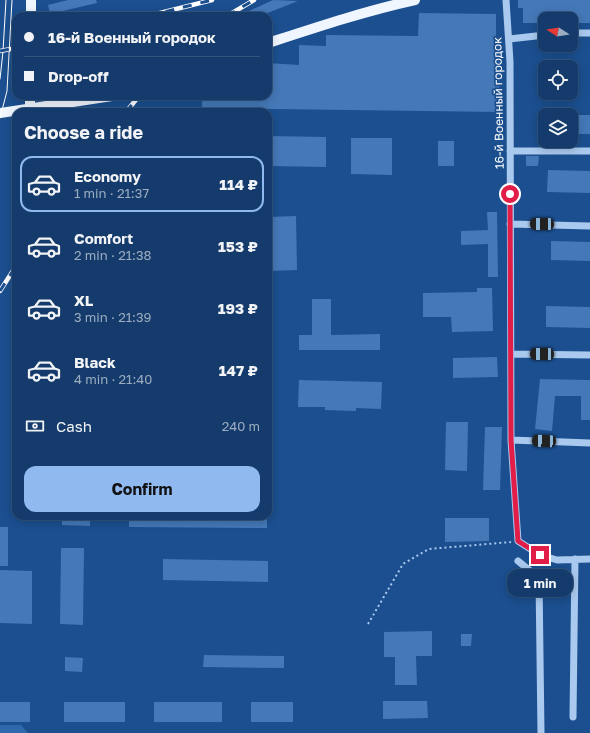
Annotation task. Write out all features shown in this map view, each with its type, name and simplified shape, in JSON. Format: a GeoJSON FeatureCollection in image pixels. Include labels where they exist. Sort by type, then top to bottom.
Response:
{"type":"FeatureCollection","features":[{"type":"Feature","properties":{"kind":"main road"},"geometry":{"type":"LineString","coordinates":[[31,0],[31,12]]}},
{"type":"Feature","properties":{"kind":"main road"},"geometry":{"type":"LineString","coordinates":[[272,42],[367,12],[415,0]]}},
{"type":"Feature","properties":{"kind":"main road"},"geometry":{"type":"LineString","coordinates":[[36,108],[87,100]]}},
{"type":"Feature","properties":{"kind":"main road"},"geometry":{"type":"LineString","coordinates":[[0,113],[12,111]]}},
{"type":"Feature","properties":{"kind":"street","name":"16-й Военный городок"},"geometry":{"type":"LineString","coordinates":[[506,0],[510,151],[511,440],[518,541]]}},
{"type":"Feature","properties":{"kind":"street"},"geometry":{"type":"LineString","coordinates":[[578,33],[590,33]]}},
{"type":"Feature","properties":{"kind":"street"},"geometry":{"type":"LineString","coordinates":[[508,39],[538,36]]}},
{"type":"Feature","properties":{"kind":"street"},"geometry":{"type":"LineString","coordinates":[[510,151],[590,150]]}},
{"type":"Feature","properties":{"kind":"street"},"geometry":{"type":"LineString","coordinates":[[510,224],[590,226]]}},
{"type":"Feature","properties":{"kind":"street"},"geometry":{"type":"LineString","coordinates":[[511,354],[590,355]]}},
{"type":"Feature","properties":{"kind":"street"},"geometry":{"type":"LineString","coordinates":[[511,440],[590,443]]}},
{"type":"Feature","properties":{"kind":"street"},"geometry":{"type":"LineString","coordinates":[[518,541],[540,555],[557,560],[590,558]]}},
{"type":"Feature","properties":{"kind":"street"},"geometry":{"type":"LineString","coordinates":[[573,717],[575,559]]}},
{"type":"Feature","properties":{"kind":"street"},"geometry":{"type":"LineString","coordinates":[[518,561],[539,578],[541,733]]}},
{"type":"Feature","properties":{"kind":"path"},"geometry":{"type":"LineString","coordinates":[[368,624],[403,564],[429,549],[500,544],[518,541]]}},
{"type":"Feature","properties":{"kind":"shaded area"},"geometry":{"type":"Polygon","coordinates":[[[0,725],[21,725],[28,733],[0,733],[0,725]]]}},
{"type":"Feature","properties":{"kind":"building"},"geometry":{"type":"Polygon","coordinates":[[[68,0],[96,0],[97,3],[59,12],[50,12],[48,5],[68,0]]]}},
{"type":"Feature","properties":{"kind":"building"},"geometry":{"type":"Polygon","coordinates":[[[273,0],[298,1],[270,12],[247,12],[273,0]]]}},
{"type":"Feature","properties":{"kind":"building"},"geometry":{"type":"Polygon","coordinates":[[[518,0],[590,0],[590,23],[578,23],[578,12],[538,12],[538,23],[523,23],[523,8],[518,8],[518,0]]]}},
{"type":"Feature","properties":{"kind":"building"},"geometry":{"type":"Polygon","coordinates":[[[419,13],[496,14],[496,37],[500,37],[499,112],[202,108],[202,100],[272,100],[272,63],[299,65],[299,45],[326,46],[326,35],[418,36],[419,13]]]}},
{"type":"Feature","properties":{"kind":"building"},"geometry":{"type":"Polygon","coordinates":[[[578,115],[590,115],[590,134],[578,134],[578,115]]]}},
{"type":"Feature","properties":{"kind":"building"},"geometry":{"type":"Polygon","coordinates":[[[272,136],[326,137],[326,167],[272,166],[272,136]]]}},
{"type":"Feature","properties":{"kind":"building"},"geometry":{"type":"Polygon","coordinates":[[[351,138],[392,138],[392,175],[351,174],[351,138]]]}},
{"type":"Feature","properties":{"kind":"building"},"geometry":{"type":"Polygon","coordinates":[[[438,141],[454,141],[454,166],[438,166],[438,141]]]}},
{"type":"Feature","properties":{"kind":"building"},"geometry":{"type":"Polygon","coordinates":[[[526,156],[539,156],[538,166],[526,166],[526,156]]]}},
{"type":"Feature","properties":{"kind":"building"},"geometry":{"type":"Polygon","coordinates":[[[548,170],[590,171],[590,193],[547,192],[548,170]]]}},
{"type":"Feature","properties":{"kind":"building"},"geometry":{"type":"Polygon","coordinates":[[[487,212],[497,212],[498,277],[488,277],[488,244],[461,245],[461,231],[488,230],[487,212]]]}},
{"type":"Feature","properties":{"kind":"building"},"geometry":{"type":"Polygon","coordinates":[[[296,216],[297,270],[272,271],[272,217],[296,216]]]}},
{"type":"Feature","properties":{"kind":"building"},"geometry":{"type":"Polygon","coordinates":[[[551,241],[590,242],[590,261],[551,260],[551,241]]]}},
{"type":"Feature","properties":{"kind":"building"},"geometry":{"type":"Polygon","coordinates":[[[477,288],[492,288],[493,331],[452,332],[451,317],[423,317],[423,293],[477,292],[477,288]]]}},
{"type":"Feature","properties":{"kind":"building"},"geometry":{"type":"Polygon","coordinates":[[[312,299],[331,299],[331,335],[380,334],[380,350],[299,350],[299,335],[312,335],[312,299]]]}},
{"type":"Feature","properties":{"kind":"building"},"geometry":{"type":"Polygon","coordinates":[[[546,306],[590,307],[590,328],[546,327],[546,306]]]}},
{"type":"Feature","properties":{"kind":"building"},"geometry":{"type":"Polygon","coordinates":[[[497,357],[498,377],[453,378],[453,358],[497,357]]]}},
{"type":"Feature","properties":{"kind":"building"},"geometry":{"type":"Polygon","coordinates":[[[540,379],[590,380],[590,420],[581,420],[581,396],[555,396],[552,431],[535,429],[540,379]]]}},
{"type":"Feature","properties":{"kind":"building"},"geometry":{"type":"Polygon","coordinates":[[[299,380],[382,382],[381,409],[356,408],[356,411],[325,410],[325,407],[298,407],[299,380]]]}},
{"type":"Feature","properties":{"kind":"building"},"geometry":{"type":"Polygon","coordinates":[[[446,422],[468,422],[467,471],[445,470],[446,422]]]}},
{"type":"Feature","properties":{"kind":"building"},"geometry":{"type":"Polygon","coordinates":[[[485,427],[502,427],[500,490],[483,490],[485,427]]]}},
{"type":"Feature","properties":{"kind":"building"},"geometry":{"type":"Polygon","coordinates":[[[445,518],[489,518],[489,541],[445,542],[445,518]]]}},
{"type":"Feature","properties":{"kind":"building"},"geometry":{"type":"Polygon","coordinates":[[[62,520],[90,520],[90,526],[62,525],[62,520]]]}},
{"type":"Feature","properties":{"kind":"building"},"geometry":{"type":"Polygon","coordinates":[[[129,520],[267,520],[267,528],[129,527],[129,520]]]}},
{"type":"Feature","properties":{"kind":"building"},"geometry":{"type":"Polygon","coordinates":[[[0,527],[8,527],[8,566],[0,566],[0,527]]]}},
{"type":"Feature","properties":{"kind":"building"},"geometry":{"type":"Polygon","coordinates":[[[61,548],[84,548],[83,625],[60,624],[61,548]]]}},
{"type":"Feature","properties":{"kind":"building"},"geometry":{"type":"Polygon","coordinates":[[[163,559],[268,561],[268,582],[163,580],[163,559]]]}},
{"type":"Feature","properties":{"kind":"building"},"geometry":{"type":"Polygon","coordinates":[[[0,570],[32,571],[32,624],[0,623],[0,570]]]}},
{"type":"Feature","properties":{"kind":"building"},"geometry":{"type":"Polygon","coordinates":[[[432,631],[432,656],[416,656],[417,685],[395,685],[395,657],[384,657],[384,632],[432,631]]]}},
{"type":"Feature","properties":{"kind":"building"},"geometry":{"type":"Polygon","coordinates":[[[461,634],[472,634],[471,646],[461,646],[461,634]]]}},
{"type":"Feature","properties":{"kind":"building"},"geometry":{"type":"Polygon","coordinates":[[[204,655],[284,656],[284,668],[203,667],[204,655]]]}},
{"type":"Feature","properties":{"kind":"building"},"geometry":{"type":"Polygon","coordinates":[[[65,657],[83,658],[82,672],[65,671],[65,657]]]}},
{"type":"Feature","properties":{"kind":"building"},"geometry":{"type":"Polygon","coordinates":[[[383,701],[427,701],[428,718],[383,719],[383,701]]]}},
{"type":"Feature","properties":{"kind":"building"},"geometry":{"type":"Polygon","coordinates":[[[0,702],[30,702],[30,722],[0,722],[0,702]]]}},
{"type":"Feature","properties":{"kind":"building"},"geometry":{"type":"Polygon","coordinates":[[[64,702],[125,702],[125,722],[64,722],[64,702]]]}},
{"type":"Feature","properties":{"kind":"building"},"geometry":{"type":"Polygon","coordinates":[[[154,702],[222,702],[222,722],[154,722],[154,702]]]}},
{"type":"Feature","properties":{"kind":"building"},"geometry":{"type":"Polygon","coordinates":[[[251,702],[293,702],[293,722],[251,722],[251,702]]]}},
{"type":"Feature","properties":{"kind":"tram line"},"geometry":{"type":"LineString","coordinates":[[0,79],[6,0]]}},
{"type":"Feature","properties":{"kind":"tram line"},"geometry":{"type":"LineString","coordinates":[[0,118],[7,91],[12,0]]}},
{"type":"Feature","properties":{"kind":"railway"},"geometry":{"type":"LineString","coordinates":[[164,12],[212,0]]}},
{"type":"Feature","properties":{"kind":"railway"},"geometry":{"type":"LineString","coordinates":[[234,12],[254,0]]}},
{"type":"Feature","properties":{"kind":"railway"},"geometry":{"type":"LineString","coordinates":[[0,51],[12,49]]}},
{"type":"Feature","properties":{"kind":"railway"},"geometry":{"type":"LineString","coordinates":[[129,108],[136,100]]}},
{"type":"Feature","properties":{"kind":"railway"},"geometry":{"type":"LineString","coordinates":[[0,291],[12,272]]}},
{"type":"Feature","properties":{"kind":"route"},"geometry":{"type":"LineString","coordinates":[[510,194],[511,440],[518,541],[540,555]]}}]}
